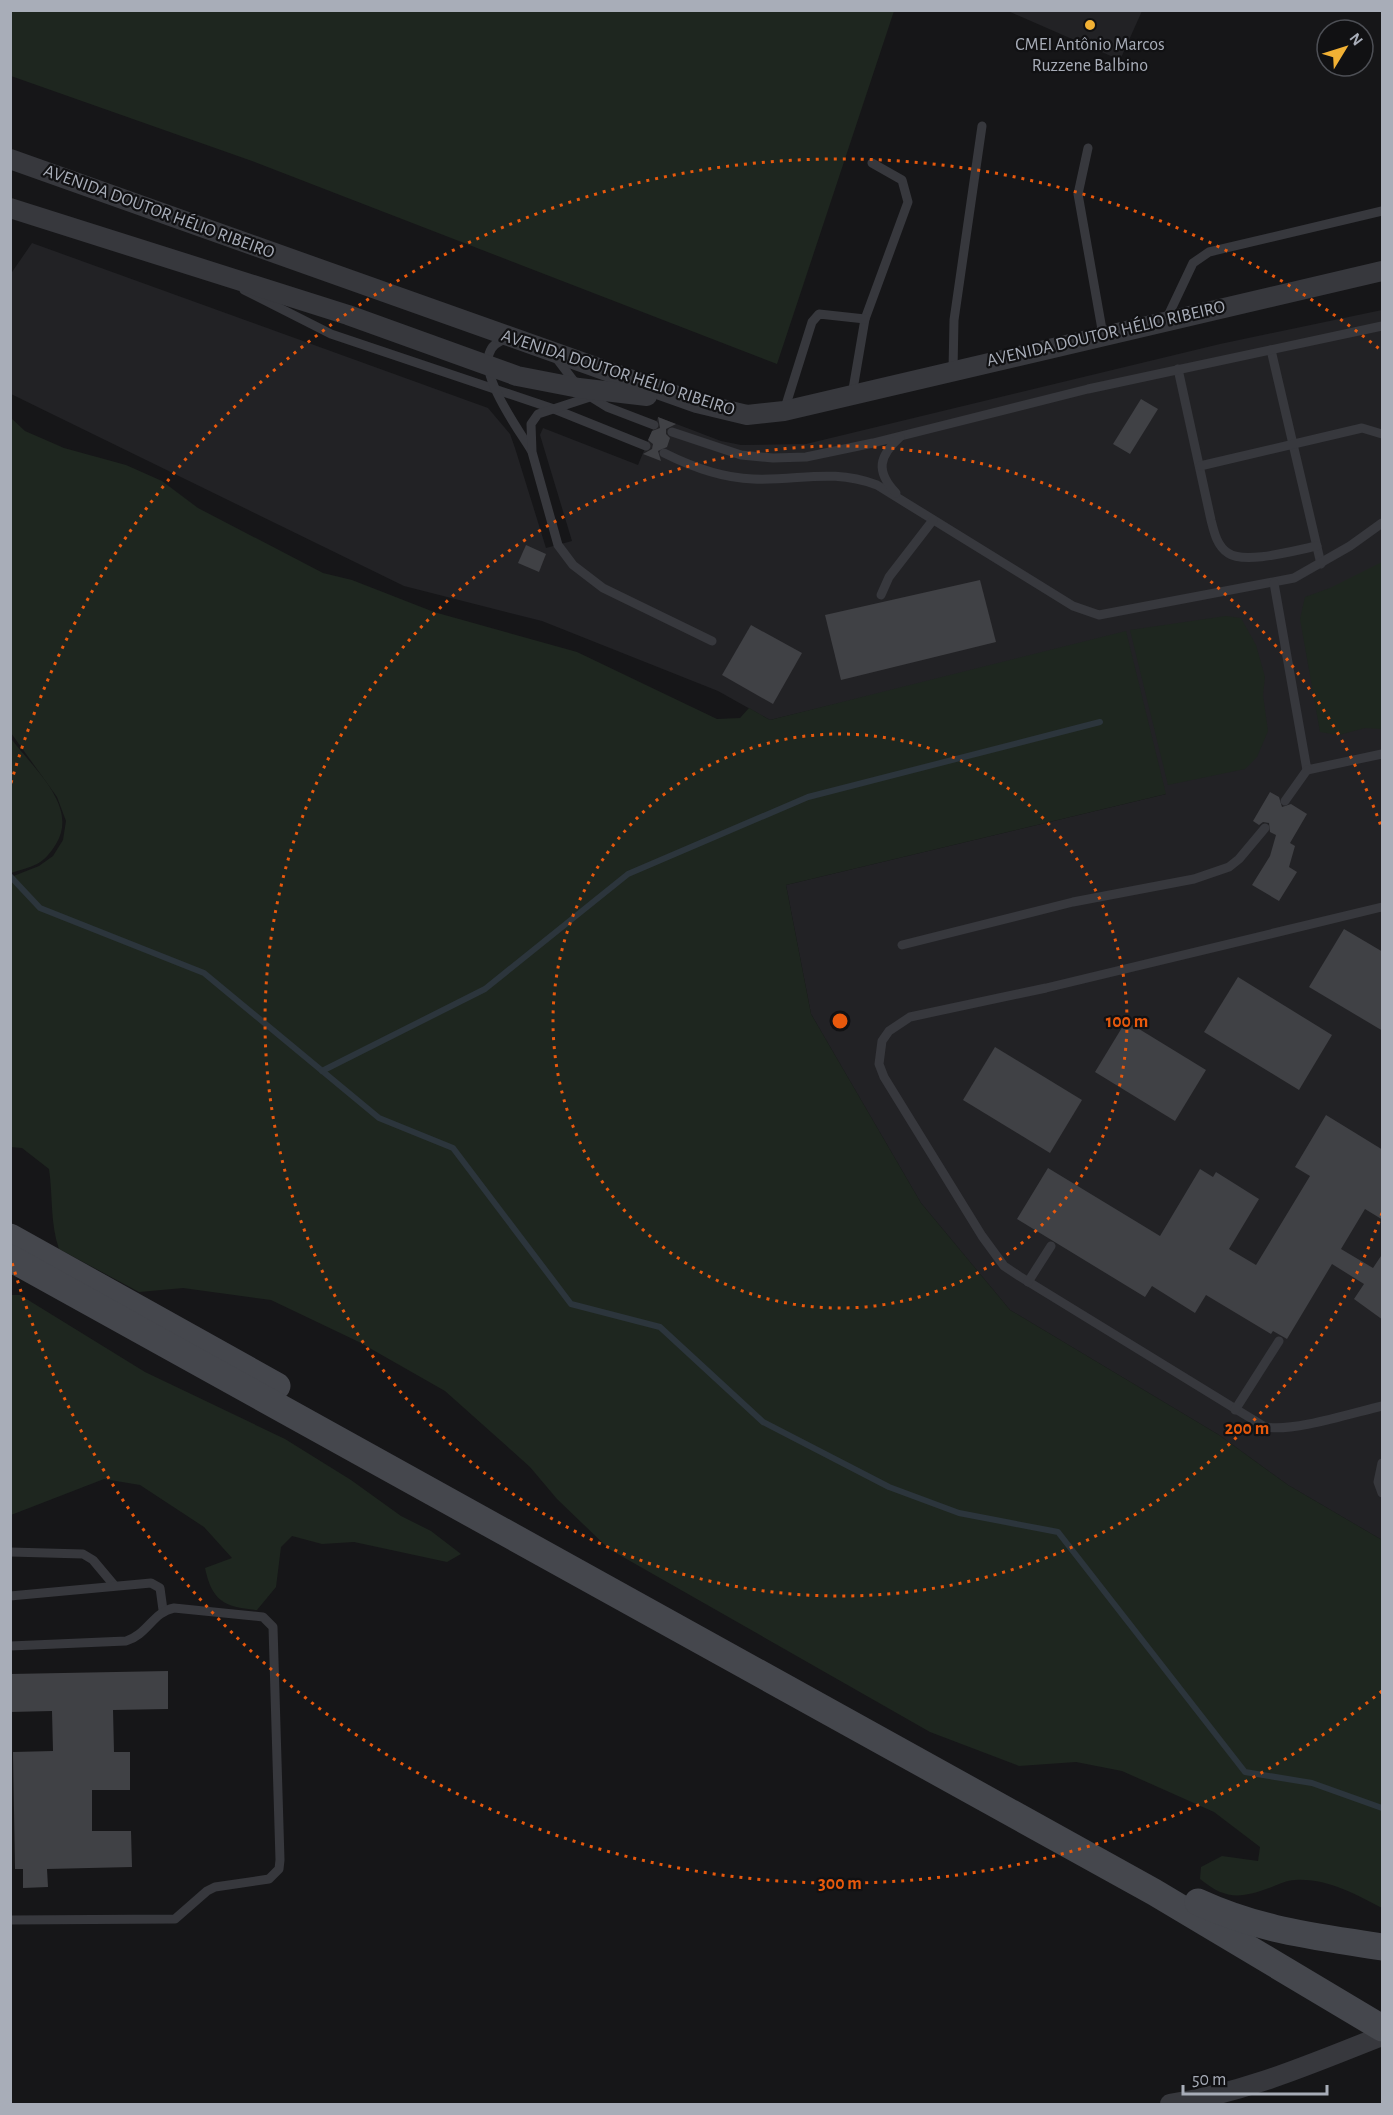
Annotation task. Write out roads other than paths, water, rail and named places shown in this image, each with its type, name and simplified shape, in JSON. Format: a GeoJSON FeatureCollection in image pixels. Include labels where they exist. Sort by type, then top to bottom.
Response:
{"type":"FeatureCollection","features":[{"type":"Feature","properties":{"kind":"street","name":"AVENIDA DOUTOR HÉLIO RIBEIRO"},"geometry":{"type":"LineString","coordinates":[[10,159],[697,403]]}},
{"type":"Feature","properties":{"kind":"street","name":"AVENIDA DOUTOR HÉLIO RIBEIRO"},"geometry":{"type":"LineString","coordinates":[[16,213],[197,266],[348,315],[488,367],[537,381],[584,392],[627,392],[697,403],[747,415],[784,411],[1383,270]]}},
{"type":"Feature","properties":{"kind":"street"},"geometry":{"type":"LineString","coordinates":[[10,1237],[1197,1901],[1226,1915],[1269,1929],[1383,1947]]}},
{"type":"Feature","properties":{"kind":"street"},"geometry":{"type":"LineString","coordinates":[[10,1258],[1154,1892],[1383,2028]]}},
{"type":"Feature","properties":{"kind":"street"},"geometry":{"type":"LineString","coordinates":[[1170,2104],[1208,2099],[1257,2085],[1383,2036]]}},
{"type":"Feature","properties":{"kind":"lane"},"geometry":{"type":"LineString","coordinates":[[953,370],[954,320],[982,126]]}},
{"type":"Feature","properties":{"kind":"lane"},"geometry":{"type":"LineString","coordinates":[[1088,148],[1078,194],[1103,335]]}},
{"type":"Feature","properties":{"kind":"lane"},"geometry":{"type":"LineString","coordinates":[[852,395],[865,319],[908,202],[902,180],[872,163]]}},
{"type":"Feature","properties":{"kind":"lane"},"geometry":{"type":"LineString","coordinates":[[1166,320],[1193,263],[1209,252],[1383,210]]}},
{"type":"Feature","properties":{"kind":"lane"},"geometry":{"type":"LineString","coordinates":[[197,266],[331,334],[554,409],[646,446]]}},
{"type":"Feature","properties":{"kind":"lane"},"geometry":{"type":"LineString","coordinates":[[784,411],[812,322],[819,315],[865,319]]}},
{"type":"Feature","properties":{"kind":"lane"},"geometry":{"type":"LineString","coordinates":[[672,432],[741,455],[774,458],[836,451],[1178,369],[1383,326]]}},
{"type":"Feature","properties":{"kind":"lane"},"geometry":{"type":"LineString","coordinates":[[510,338],[499,342],[491,349],[487,355],[488,367],[495,389],[532,452],[558,545],[566,558],[603,588],[712,641]]}},
{"type":"Feature","properties":{"kind":"lane"},"geometry":{"type":"LineString","coordinates":[[1271,350],[1321,564]]}},
{"type":"Feature","properties":{"kind":"lane"},"geometry":{"type":"LineString","coordinates":[[552,352],[584,392],[654,425]]}},
{"type":"Feature","properties":{"kind":"lane"},"geometry":{"type":"LineString","coordinates":[[1178,369],[1216,537],[1228,554],[1244,559],[1317,546]]}},
{"type":"Feature","properties":{"kind":"lane"},"geometry":{"type":"LineString","coordinates":[[532,452],[532,420],[538,414],[554,409],[584,392]]}},
{"type":"Feature","properties":{"kind":"lane"},"geometry":{"type":"LineString","coordinates":[[1200,466],[1362,428],[1383,434]]}},
{"type":"Feature","properties":{"kind":"lane"},"geometry":{"type":"LineString","coordinates":[[902,436],[885,452],[882,471],[888,484],[911,507]]}},
{"type":"Feature","properties":{"kind":"lane"},"geometry":{"type":"LineString","coordinates":[[664,453],[695,468],[752,479],[844,475],[877,485],[1086,613],[1111,613],[1274,584],[1294,578],[1321,564],[1383,523]]}},
{"type":"Feature","properties":{"kind":"lane"},"geometry":{"type":"LineString","coordinates":[[881,595],[889,577],[933,519]]}},
{"type":"Feature","properties":{"kind":"lane"},"geometry":{"type":"LineString","coordinates":[[1274,584],[1307,770]]}},
{"type":"Feature","properties":{"kind":"lane"},"geometry":{"type":"LineString","coordinates":[[1285,801],[1307,770],[1383,754]]}},
{"type":"Feature","properties":{"kind":"lane"},"geometry":{"type":"LineString","coordinates":[[902,945],[1073,902],[1194,879],[1229,867],[1265,828]]}},
{"type":"Feature","properties":{"kind":"lane"},"geometry":{"type":"LineString","coordinates":[[1383,907],[1046,988],[916,1016],[898,1023],[889,1031],[879,1052],[884,1077],[992,1251],[1004,1266],[1253,1422],[1273,1429],[1383,1406]]}},
{"type":"Feature","properties":{"kind":"lane"},"geometry":{"type":"LineString","coordinates":[[1028,1282],[1051,1246]]}},
{"type":"Feature","properties":{"kind":"lane"},"geometry":{"type":"LineString","coordinates":[[1235,1410],[1279,1341]]}},
{"type":"Feature","properties":{"kind":"lane"},"geometry":{"type":"LineString","coordinates":[[1383,1463],[1378,1482],[1383,1492]]}},
{"type":"Feature","properties":{"kind":"lane"},"geometry":{"type":"LineString","coordinates":[[10,1552],[83,1554],[93,1560],[114,1585]]}},
{"type":"Feature","properties":{"kind":"lane"},"geometry":{"type":"LineString","coordinates":[[10,1596],[114,1585],[156,1585],[160,1588],[163,1610]]}},
{"type":"Feature","properties":{"kind":"lane"},"geometry":{"type":"LineString","coordinates":[[10,1646],[126,1641],[141,1636],[163,1610],[174,1608],[263,1617],[273,1627],[279,1869],[269,1879],[215,1887],[207,1891],[175,1919],[10,1920]]}},
{"type":"Feature","properties":{"kind":"waterway"},"geometry":{"type":"LineString","coordinates":[[322,1071],[485,989],[628,874],[808,797],[1100,722]]}},
{"type":"Feature","properties":{"kind":"waterway"},"geometry":{"type":"LineString","coordinates":[[10,876],[40,908],[204,973],[379,1118],[453,1148],[571,1304],[660,1327],[763,1422],[889,1487],[959,1513],[1058,1532],[1245,1772],[1312,1783],[1382,1808]]}},
{"type":"Feature","properties":{"kind":"place","name":"CMEI Antônio Marcos Ruzzene Balbino"},"geometry":{"type":"Point","coordinates":[1090,25]}}]}
